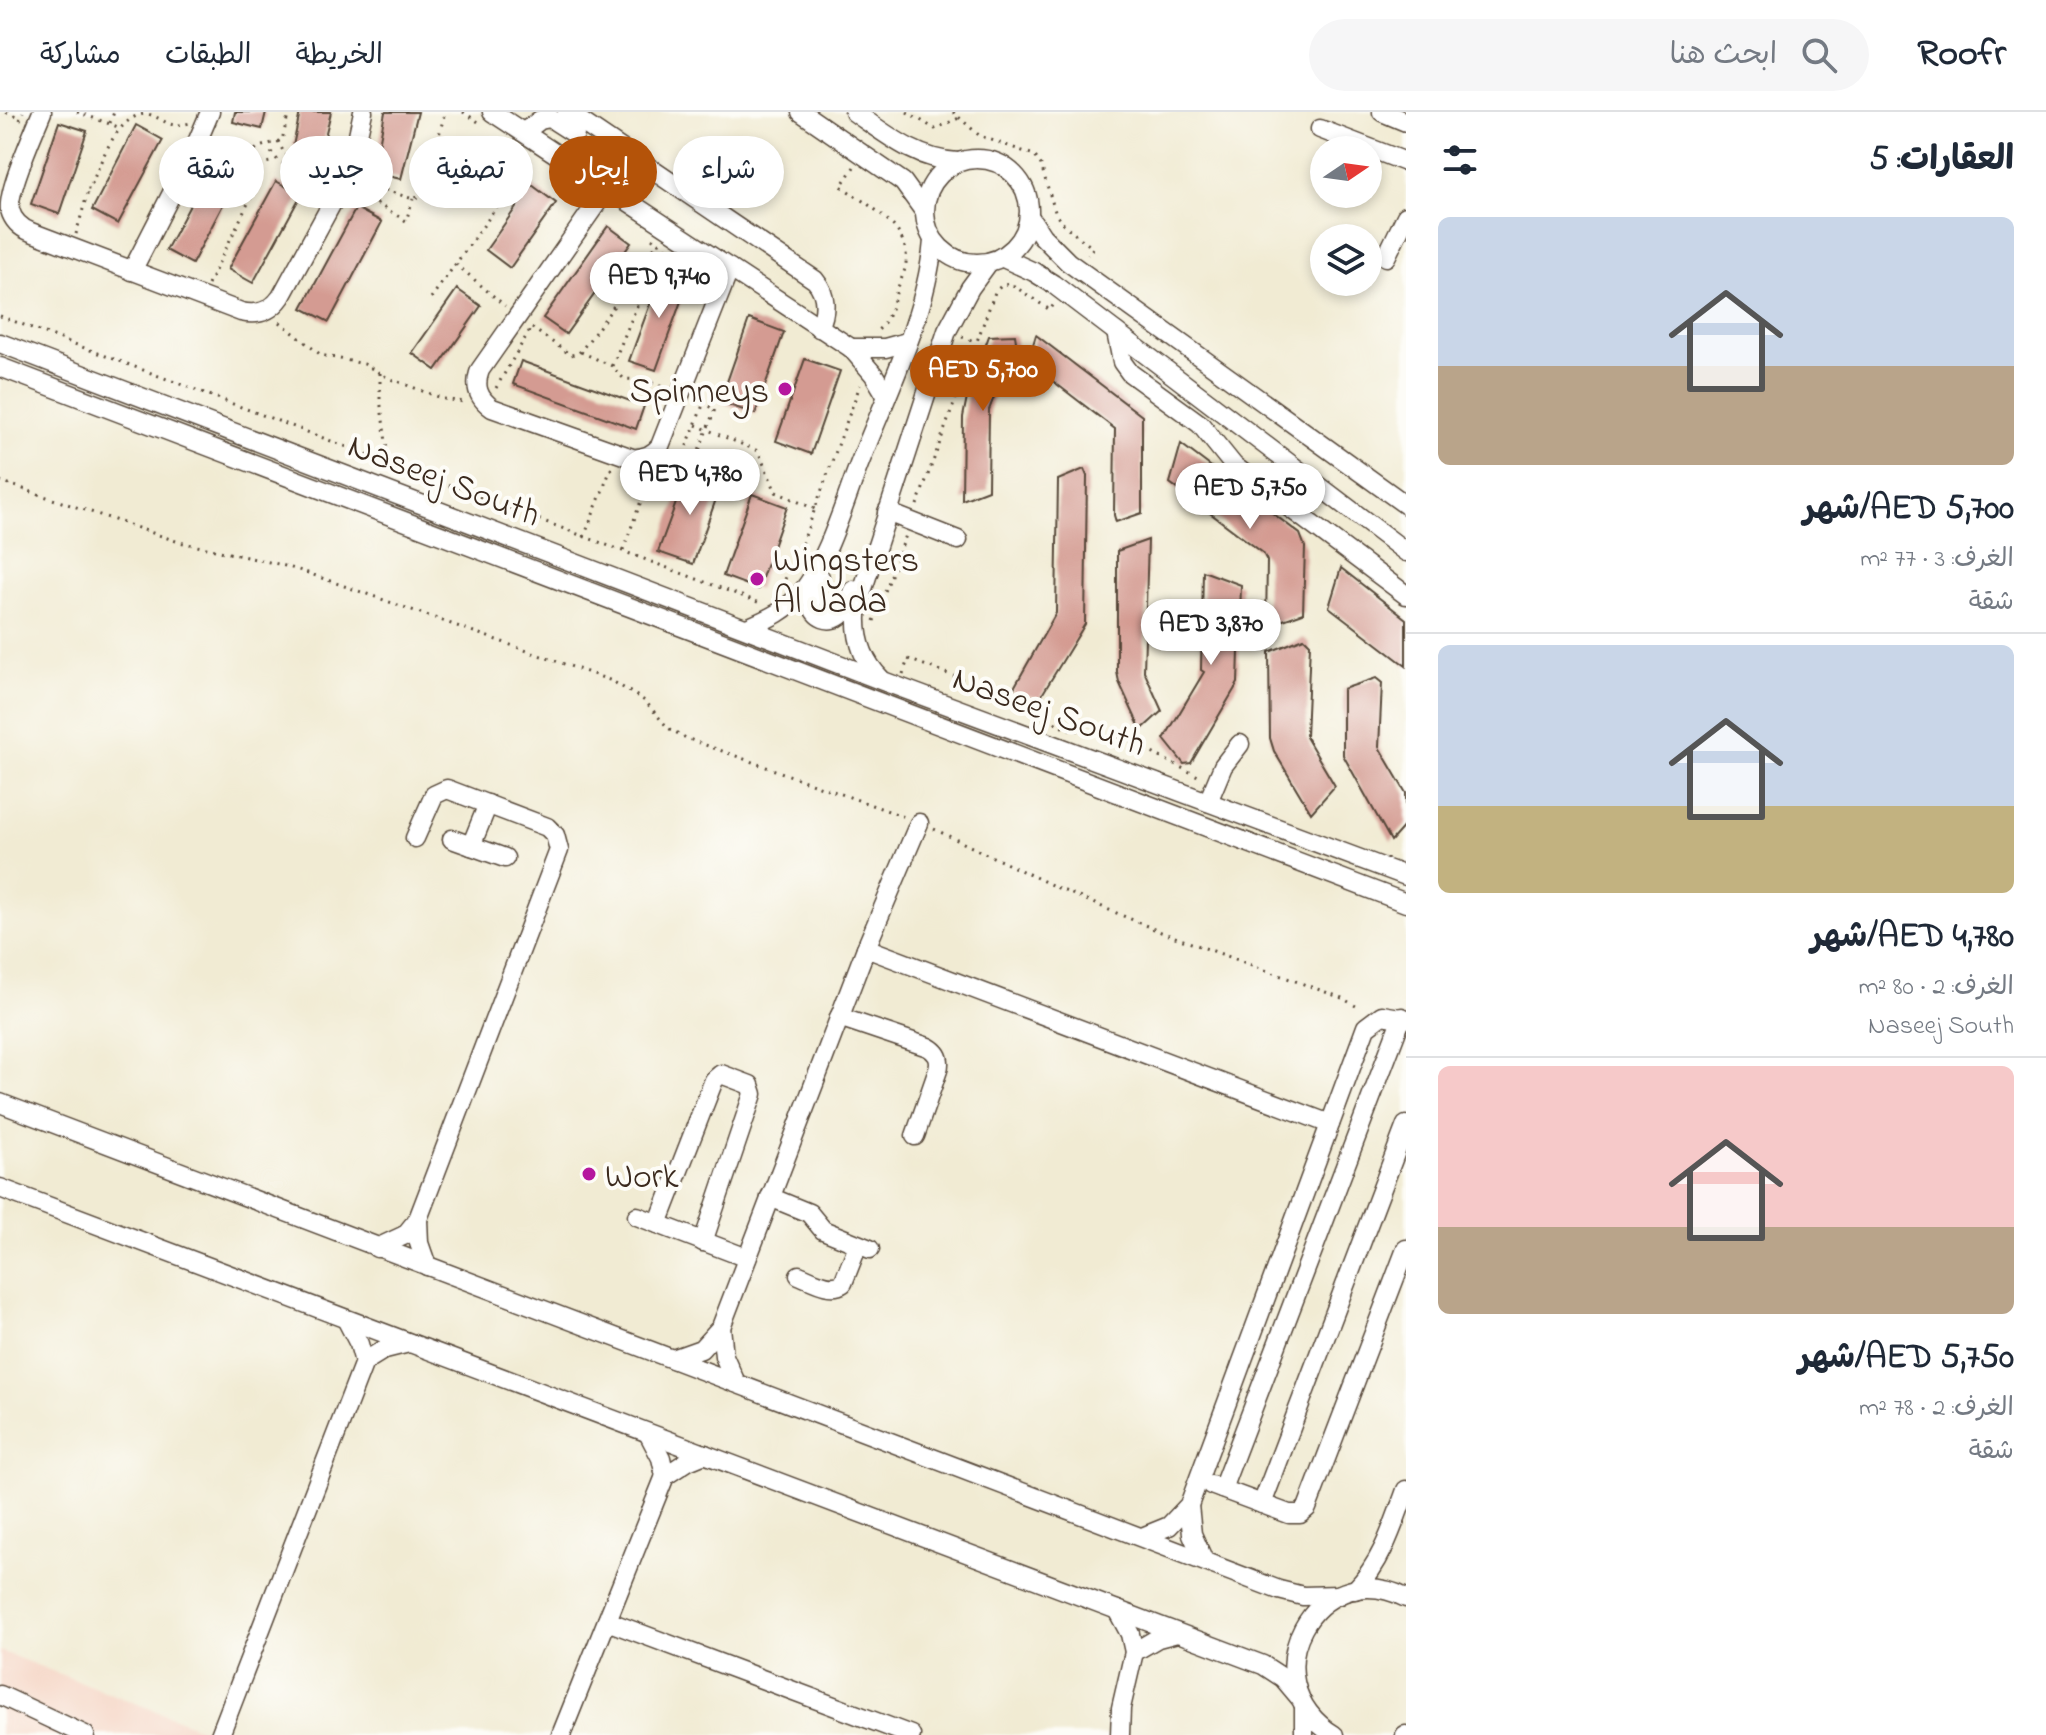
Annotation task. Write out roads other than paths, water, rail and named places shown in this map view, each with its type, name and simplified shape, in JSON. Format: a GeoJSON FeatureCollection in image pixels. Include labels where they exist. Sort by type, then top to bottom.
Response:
{"type":"FeatureCollection","features":[{"type":"Feature","properties":{"kind":"street"},"geometry":{"type":"LineString","coordinates":[[42,112],[10,201],[17,224],[132,271],[241,312],[254,314],[273,307],[281,297],[343,183],[352,162],[363,112]]}},
{"type":"Feature","properties":{"kind":"street"},"geometry":{"type":"LineString","coordinates":[[132,271],[210,112]]}},
{"type":"Feature","properties":{"kind":"street"},"geometry":{"type":"LineString","coordinates":[[492,112],[518,122],[549,144]]}},
{"type":"Feature","properties":{"kind":"street"},"geometry":{"type":"LineString","coordinates":[[567,112],[815,280],[825,299],[824,314],[812,323]]}},
{"type":"Feature","properties":{"kind":"street"},"geometry":{"type":"LineString","coordinates":[[801,112],[903,182],[924,211],[933,241],[954,258],[971,263],[995,260],[1034,272],[1406,552]]}},
{"type":"Feature","properties":{"kind":"street"},"geometry":{"type":"LineString","coordinates":[[854,112],[916,154],[935,160],[984,160],[1008,169],[1024,190],[1029,216],[1050,246],[1406,505]]}},
{"type":"Feature","properties":{"kind":"street"},"geometry":{"type":"LineString","coordinates":[[1382,112],[1406,122]]}},
{"type":"Feature","properties":{"kind":"street"},"geometry":{"type":"LineString","coordinates":[[518,122],[546,117],[556,120],[575,134]]}},
{"type":"Feature","properties":{"kind":"street"},"geometry":{"type":"LineString","coordinates":[[1320,129],[1406,162]]}},
{"type":"Feature","properties":{"kind":"street"},"geometry":{"type":"LineString","coordinates":[[924,211],[931,187],[947,168],[958,162]]}},
{"type":"Feature","properties":{"kind":"street"},"geometry":{"type":"LineString","coordinates":[[593,208],[478,376],[479,393],[492,408],[638,459],[652,454],[660,446],[730,268]]}},
{"type":"Feature","properties":{"kind":"street"},"geometry":{"type":"LineString","coordinates":[[640,208],[851,348],[886,395]]}},
{"type":"Feature","properties":{"kind":"street"},"geometry":{"type":"LineString","coordinates":[[888,675],[864,655],[856,624],[858,604],[947,331],[970,288],[995,260],[1020,240],[1029,216]]}},
{"type":"Feature","properties":{"kind":"street"},"geometry":{"type":"LineString","coordinates":[[1386,257],[1406,216]]}},
{"type":"Feature","properties":{"kind":"street"},"geometry":{"type":"LineString","coordinates":[[747,628],[774,616],[798,597],[824,551],[926,288],[933,241]]}},
{"type":"Feature","properties":{"kind":"street"},"geometry":{"type":"LineString","coordinates":[[781,271],[809,291],[812,323]]}},
{"type":"Feature","properties":{"kind":"street"},"geometry":{"type":"LineString","coordinates":[[1116,332],[1122,362],[1130,373],[1200,424],[1234,466],[1406,595]]}},
{"type":"Feature","properties":{"kind":"street"},"geometry":{"type":"LineString","coordinates":[[851,348],[874,349],[907,342]]}},
{"type":"Feature","properties":{"kind":"street","name":"Naseej South"},"geometry":{"type":"LineString","coordinates":[[0,343],[747,628],[888,675],[1406,876]]}},
{"type":"Feature","properties":{"kind":"street"},"geometry":{"type":"LineString","coordinates":[[0,367],[1406,903]]}},
{"type":"Feature","properties":{"kind":"street"},"geometry":{"type":"LineString","coordinates":[[1208,402],[1211,435]]}},
{"type":"Feature","properties":{"kind":"street"},"geometry":{"type":"LineString","coordinates":[[889,508],[959,536]]}},
{"type":"Feature","properties":{"kind":"street"},"geometry":{"type":"LineString","coordinates":[[824,551],[823,568],[812,603],[820,617],[830,619],[843,612],[862,567],[875,551]]}},
{"type":"Feature","properties":{"kind":"street"},"geometry":{"type":"LineString","coordinates":[[1244,746],[1217,805],[1214,783],[1223,766],[1244,746]]}},
{"type":"Feature","properties":{"kind":"street"},"geometry":{"type":"LineString","coordinates":[[377,1248],[405,1235],[418,1219],[559,850],[558,840],[547,827],[447,789],[438,791],[415,838]]}},
{"type":"Feature","properties":{"kind":"street"},"geometry":{"type":"LineString","coordinates":[[471,846],[488,804]]}},
{"type":"Feature","properties":{"kind":"street"},"geometry":{"type":"LineString","coordinates":[[673,1359],[701,1349],[721,1327],[866,948],[919,823]]}},
{"type":"Feature","properties":{"kind":"street"},"geometry":{"type":"LineString","coordinates":[[452,839],[505,858]]}},
{"type":"Feature","properties":{"kind":"street"},"geometry":{"type":"LineString","coordinates":[[866,948],[1330,1124]]}},
{"type":"Feature","properties":{"kind":"street"},"geometry":{"type":"LineString","coordinates":[[1142,1537],[1169,1526],[1189,1505],[1371,1021],[1388,1014],[1404,1018],[1222,1489]]}},
{"type":"Feature","properties":{"kind":"street"},"geometry":{"type":"LineString","coordinates":[[839,1017],[928,1047],[937,1054],[940,1064],[915,1136]]}},
{"type":"Feature","properties":{"kind":"street"},"geometry":{"type":"LineString","coordinates":[[658,1224],[714,1080],[718,1075],[727,1075],[750,1085],[753,1094],[703,1242]]}},
{"type":"Feature","properties":{"kind":"street"},"geometry":{"type":"LineString","coordinates":[[0,1103],[1291,1594],[1315,1597],[1385,1590],[1406,1598]]}},
{"type":"Feature","properties":{"kind":"street"},"geometry":{"type":"LineString","coordinates":[[1262,1504],[1406,1125]]}},
{"type":"Feature","properties":{"kind":"street"},"geometry":{"type":"LineString","coordinates":[[0,1188],[1263,1665],[1283,1678],[1313,1719],[1334,1735]]}},
{"type":"Feature","properties":{"kind":"street"},"geometry":{"type":"LineString","coordinates":[[770,1197],[809,1213],[823,1230],[864,1247],[839,1287],[799,1275]]}},
{"type":"Feature","properties":{"kind":"street"},"geometry":{"type":"LineString","coordinates":[[637,1216],[747,1258]]}},
{"type":"Feature","properties":{"kind":"street"},"geometry":{"type":"LineString","coordinates":[[418,1219],[419,1243],[427,1266]]}},
{"type":"Feature","properties":{"kind":"street"},"geometry":{"type":"LineString","coordinates":[[1198,1481],[1293,1515],[1307,1508],[1406,1249]]}},
{"type":"Feature","properties":{"kind":"street"},"geometry":{"type":"LineString","coordinates":[[220,1735],[364,1362],[346,1319]]}},
{"type":"Feature","properties":{"kind":"street"},"geometry":{"type":"LineString","coordinates":[[721,1327],[724,1356],[736,1383]]}},
{"type":"Feature","properties":{"kind":"street"},"geometry":{"type":"LineString","coordinates":[[364,1362],[385,1349],[409,1343]]}},
{"type":"Feature","properties":{"kind":"street"},"geometry":{"type":"LineString","coordinates":[[561,1735],[665,1476],[661,1458],[648,1433]]}},
{"type":"Feature","properties":{"kind":"street"},"geometry":{"type":"LineString","coordinates":[[665,1476],[705,1454]]}},
{"type":"Feature","properties":{"kind":"street"},"geometry":{"type":"LineString","coordinates":[[1304,1735],[1293,1663],[1302,1629],[1318,1609],[1347,1593],[1371,1571],[1383,1550],[1406,1490]]}},
{"type":"Feature","properties":{"kind":"street"},"geometry":{"type":"LineString","coordinates":[[1189,1505],[1192,1534],[1204,1561]]}},
{"type":"Feature","properties":{"kind":"street"},"geometry":{"type":"LineString","coordinates":[[1117,1610],[1134,1652],[1121,1708],[1120,1735]]}},
{"type":"Feature","properties":{"kind":"street"},"geometry":{"type":"LineString","coordinates":[[607,1621],[911,1735]]}},
{"type":"Feature","properties":{"kind":"street"},"geometry":{"type":"LineString","coordinates":[[1134,1652],[1150,1642],[1177,1633]]}},
{"type":"Feature","properties":{"kind":"street"},"geometry":{"type":"LineString","coordinates":[[0,1695],[85,1735]]}},
{"type":"Feature","properties":{"kind":"place","name":"Spinneys"},"geometry":{"type":"Point","coordinates":[785,389]}},
{"type":"Feature","properties":{"kind":"place","name":"Wingsters Al Jada"},"geometry":{"type":"Point","coordinates":[757,579]}},
{"type":"Feature","properties":{"kind":"place","name":"Work"},"geometry":{"type":"Point","coordinates":[589,1174]}}]}
